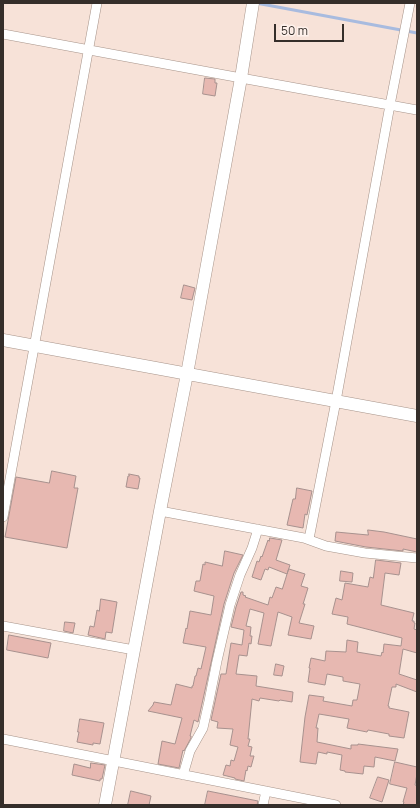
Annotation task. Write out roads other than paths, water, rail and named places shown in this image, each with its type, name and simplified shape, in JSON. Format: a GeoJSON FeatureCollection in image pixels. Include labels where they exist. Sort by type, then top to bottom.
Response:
{"type":"FeatureCollection","features":[{"type":"Feature","properties":{"kind":"street"},"geometry":{"type":"LineString","coordinates":[[3,517],[98,3]]}},
{"type":"Feature","properties":{"kind":"street"},"geometry":{"type":"LineString","coordinates":[[309,540],[410,3]]}},
{"type":"Feature","properties":{"kind":"street"},"geometry":{"type":"LineString","coordinates":[[105,805],[187,374],[253,6]]}},
{"type":"Feature","properties":{"kind":"street"},"geometry":{"type":"LineString","coordinates":[[3,34],[417,110]]}},
{"type":"Feature","properties":{"kind":"street"},"geometry":{"type":"LineString","coordinates":[[3,340],[417,416]]}},
{"type":"Feature","properties":{"kind":"street"},"geometry":{"type":"LineString","coordinates":[[160,511],[258,529],[309,540],[326,546],[365,553],[417,558]]}},
{"type":"Feature","properties":{"kind":"street"},"geometry":{"type":"LineString","coordinates":[[183,775],[190,752],[203,728],[230,605],[258,529]]}},
{"type":"Feature","properties":{"kind":"street"},"geometry":{"type":"LineString","coordinates":[[3,626],[134,650]]}},
{"type":"Feature","properties":{"kind":"street"},"geometry":{"type":"LineString","coordinates":[[3,739],[333,805]]}},
{"type":"Feature","properties":{"kind":"street"},"geometry":{"type":"LineString","coordinates":[[263,805],[266,791]]}},
{"type":"Feature","properties":{"kind":"waterway"},"geometry":{"type":"LineString","coordinates":[[256,3],[417,33]]}}]}
